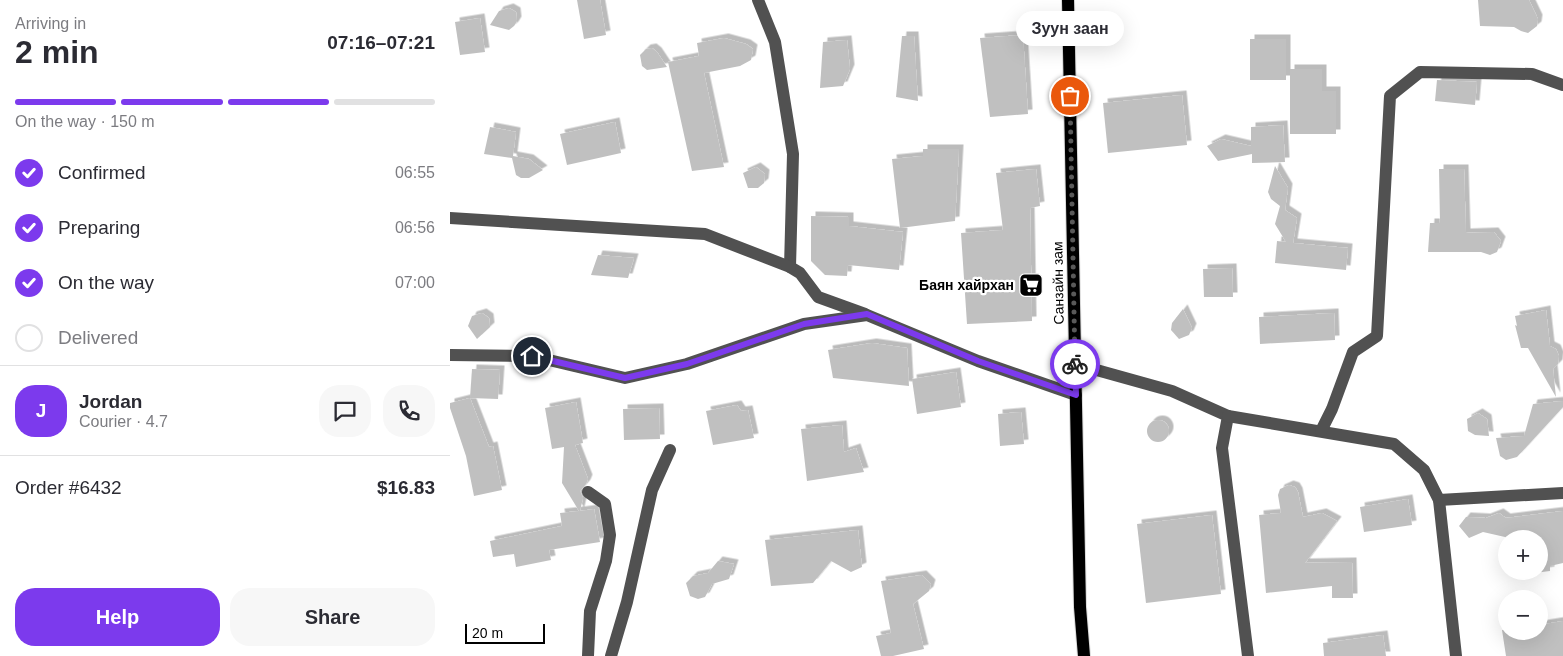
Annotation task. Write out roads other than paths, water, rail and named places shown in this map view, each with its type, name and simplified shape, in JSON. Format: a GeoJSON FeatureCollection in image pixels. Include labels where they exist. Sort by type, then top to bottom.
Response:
{"type":"FeatureCollection","features":[{"type":"Feature","properties":{"kind":"main road","name":"Санзайн зам"},"geometry":{"type":"LineString","coordinates":[[1068,0],[1080,607],[1084,656]]}},
{"type":"Feature","properties":{"kind":"street"},"geometry":{"type":"LineString","coordinates":[[758,0],[775,42],[793,154],[790,267]]}},
{"type":"Feature","properties":{"kind":"street"},"geometry":{"type":"LineString","coordinates":[[1322,430],[1332,410],[1353,352],[1377,336],[1390,96],[1420,72],[1532,74],[1563,85]]}},
{"type":"Feature","properties":{"kind":"street"},"geometry":{"type":"LineString","coordinates":[[450,218],[705,234],[790,267],[800,273],[818,297],[867,314],[978,361],[1076,395]]}},
{"type":"Feature","properties":{"kind":"street"},"geometry":{"type":"LineString","coordinates":[[450,354],[532,356],[625,378],[687,364],[804,324],[867,314]]}},
{"type":"Feature","properties":{"kind":"street"},"geometry":{"type":"LineString","coordinates":[[1075,364],[1172,390],[1228,416],[1322,430],[1394,444],[1424,470],[1439,500],[1456,656]]}},
{"type":"Feature","properties":{"kind":"street"},"geometry":{"type":"LineString","coordinates":[[1228,416],[1222,448],[1248,656]]}},
{"type":"Feature","properties":{"kind":"street"},"geometry":{"type":"LineString","coordinates":[[611,656],[627,602],[650,499],[670,450]]}},
{"type":"Feature","properties":{"kind":"street"},"geometry":{"type":"LineString","coordinates":[[588,492],[605,504],[610,536],[606,561],[590,611],[588,656]]}},
{"type":"Feature","properties":{"kind":"street"},"geometry":{"type":"LineString","coordinates":[[1439,500],[1563,493]]}},
{"type":"Feature","properties":{"kind":"place","name":"Зуун заан"},"geometry":{"type":"Point","coordinates":[1070,96]}},
{"type":"Feature","properties":{"kind":"place","name":"Баян хайрхан"},"geometry":{"type":"Point","coordinates":[1031,285]}}]}
